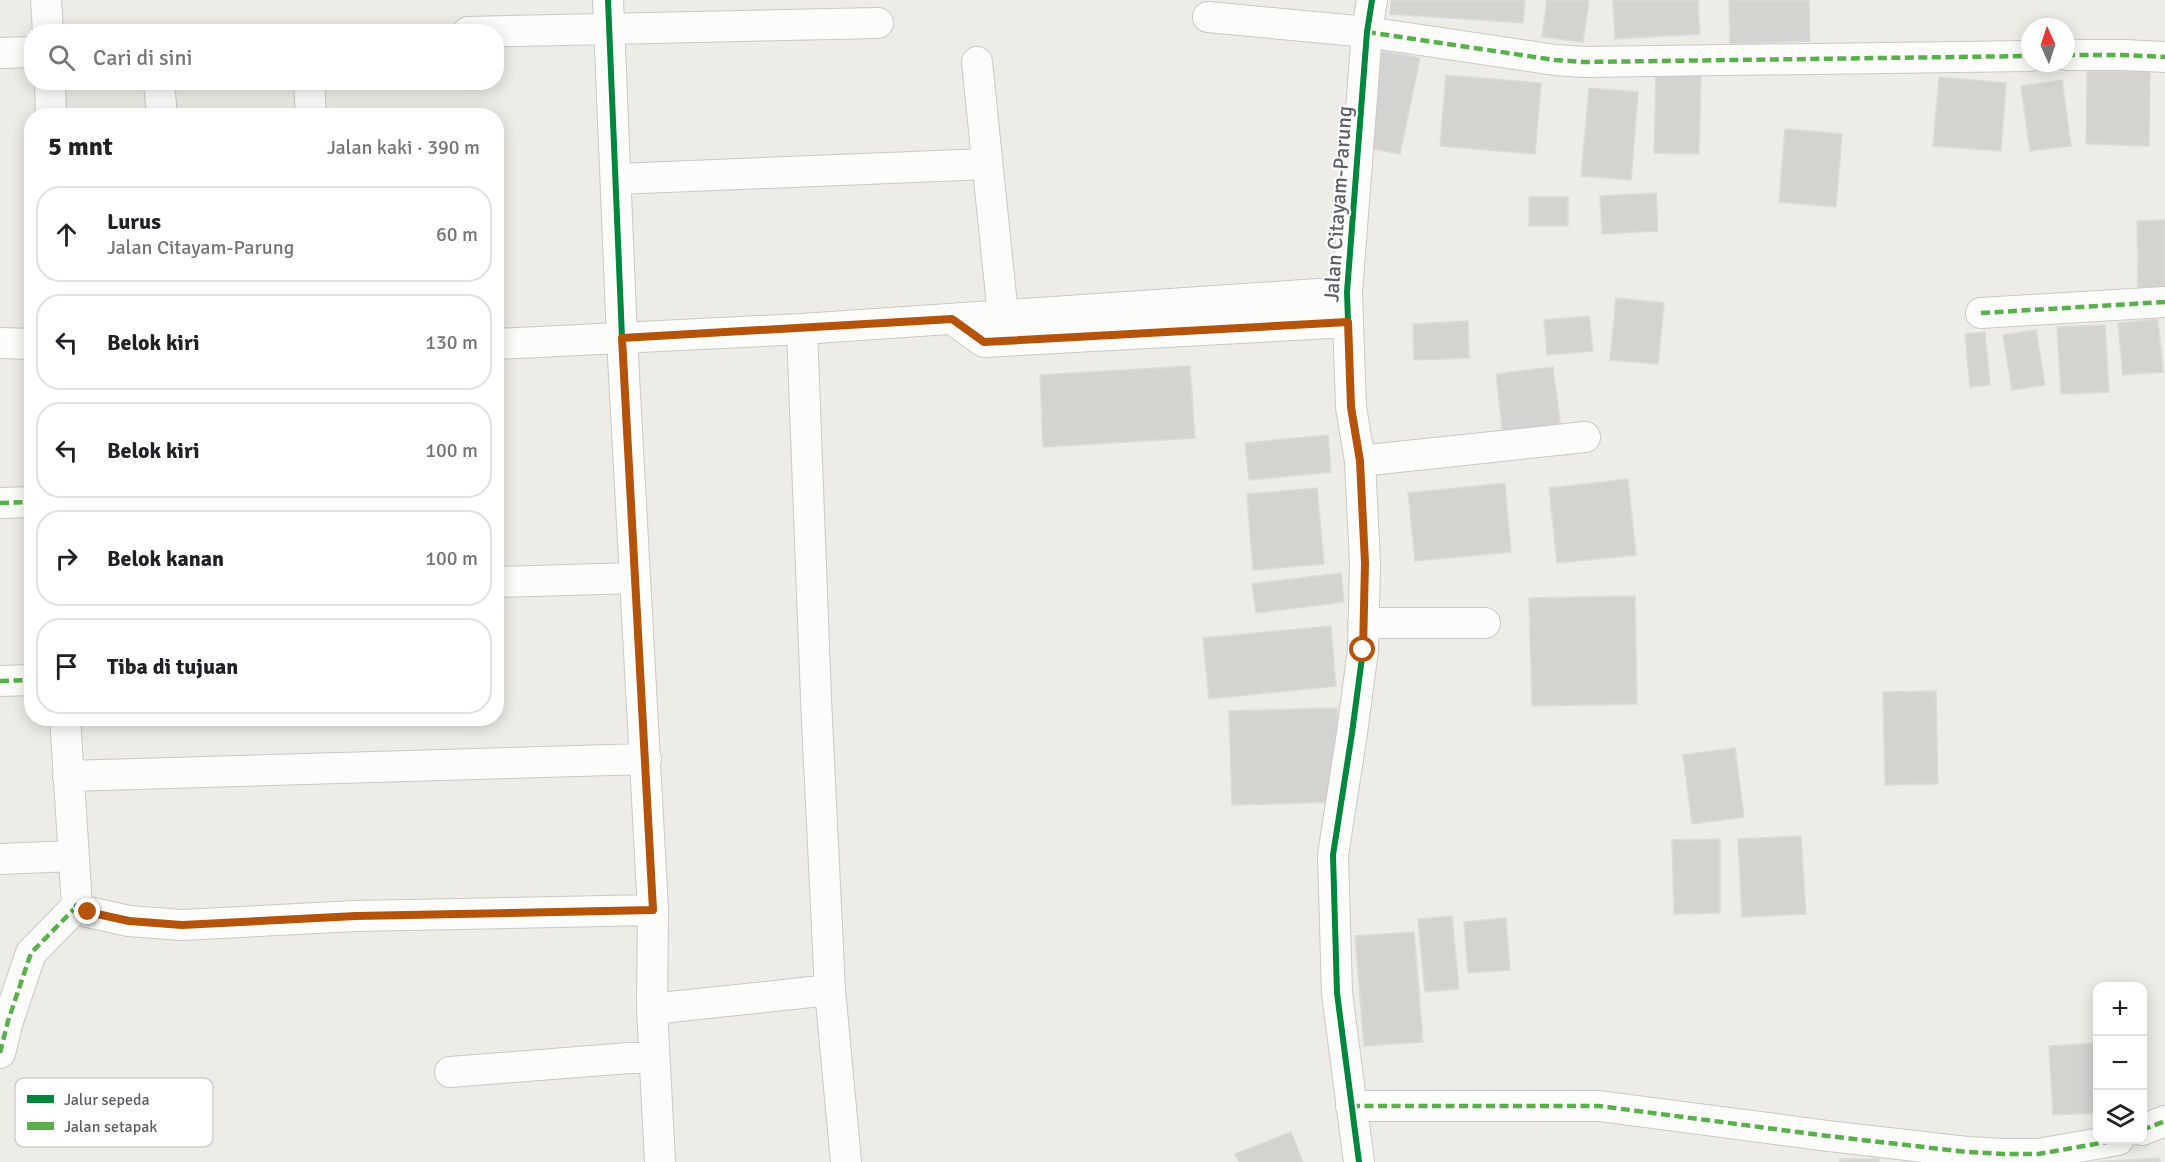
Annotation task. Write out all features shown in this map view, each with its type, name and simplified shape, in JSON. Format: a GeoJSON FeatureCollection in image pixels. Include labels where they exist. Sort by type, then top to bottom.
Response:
{"type":"FeatureCollection","features":[{"type":"Feature","properties":{"kind":"street"},"geometry":{"type":"LineString","coordinates":[[46,0],[48,24]]}},
{"type":"Feature","properties":{"kind":"street","name":"Jalan Citayam-Parung"},"geometry":{"type":"LineString","coordinates":[[1359,1162],[1338,993],[1333,855],[1363,650],[1365,563],[1360,461],[1351,407],[1347,292],[1367,32],[1372,0]]}},
{"type":"Feature","properties":{"kind":"street"},"geometry":{"type":"LineString","coordinates":[[504,27],[608,14],[786,12],[878,23]]}},
{"type":"Feature","properties":{"kind":"street"},"geometry":{"type":"LineString","coordinates":[[608,14],[634,578],[653,910],[652,1009],[660,1162]]}},
{"type":"Feature","properties":{"kind":"street"},"geometry":{"type":"LineString","coordinates":[[1208,17],[1367,32],[1555,60],[1584,62],[2021,56]]}},
{"type":"Feature","properties":{"kind":"street"},"geometry":{"type":"LineString","coordinates":[[0,53],[24,52]]}},
{"type":"Feature","properties":{"kind":"street"},"geometry":{"type":"LineString","coordinates":[[2075,55],[2165,57]]}},
{"type":"Feature","properties":{"kind":"street"},"geometry":{"type":"LineString","coordinates":[[977,62],[1003,315]]}},
{"type":"Feature","properties":{"kind":"street"},"geometry":{"type":"LineString","coordinates":[[50,90],[51,108]]}},
{"type":"Feature","properties":{"kind":"street"},"geometry":{"type":"LineString","coordinates":[[160,90],[161,108]]}},
{"type":"Feature","properties":{"kind":"street"},"geometry":{"type":"LineString","coordinates":[[309,90],[311,108]]}},
{"type":"Feature","properties":{"kind":"street"},"geometry":{"type":"LineString","coordinates":[[616,179],[987,165]]}},
{"type":"Feature","properties":{"kind":"street"},"geometry":{"type":"LineString","coordinates":[[504,344],[952,319],[1347,292]]}},
{"type":"Feature","properties":{"kind":"street"},"geometry":{"type":"LineString","coordinates":[[1981,313],[2165,302]]}},
{"type":"Feature","properties":{"kind":"street"},"geometry":{"type":"LineString","coordinates":[[952,319],[984,342],[1348,322]]}},
{"type":"Feature","properties":{"kind":"street"},"geometry":{"type":"LineString","coordinates":[[802,328],[816,711],[830,990],[846,1162]]}},
{"type":"Feature","properties":{"kind":"street"},"geometry":{"type":"LineString","coordinates":[[0,343],[24,344]]}},
{"type":"Feature","properties":{"kind":"street"},"geometry":{"type":"LineString","coordinates":[[1360,461],[1586,437]]}},
{"type":"Feature","properties":{"kind":"street"},"geometry":{"type":"LineString","coordinates":[[0,503],[24,502]]}},
{"type":"Feature","properties":{"kind":"street"},"geometry":{"type":"LineString","coordinates":[[504,582],[634,578]]}},
{"type":"Feature","properties":{"kind":"street"},"geometry":{"type":"LineString","coordinates":[[1363,623],[1485,623]]}},
{"type":"Feature","properties":{"kind":"street"},"geometry":{"type":"LineString","coordinates":[[0,681],[24,680]]}},
{"type":"Feature","properties":{"kind":"street"},"geometry":{"type":"LineString","coordinates":[[0,1053],[8,1021],[31,953],[76,906],[65,726]]}},
{"type":"Feature","properties":{"kind":"street"},"geometry":{"type":"LineString","coordinates":[[68,776],[646,759]]}},
{"type":"Feature","properties":{"kind":"street"},"geometry":{"type":"LineString","coordinates":[[0,858],[72,856]]}},
{"type":"Feature","properties":{"kind":"street"},"geometry":{"type":"LineString","coordinates":[[76,906],[88,912],[129,921],[182,925],[356,916],[653,910]]}},
{"type":"Feature","properties":{"kind":"street"},"geometry":{"type":"LineString","coordinates":[[652,1009],[830,990]]}},
{"type":"Feature","properties":{"kind":"street"},"geometry":{"type":"LineString","coordinates":[[450,1072],[654,1056]]}},
{"type":"Feature","properties":{"kind":"street"},"geometry":{"type":"LineString","coordinates":[[1351,1106],[1599,1106],[1827,1136],[2003,1154],[2038,1154],[2095,1144]]}},
{"type":"Feature","properties":{"kind":"street"},"geometry":{"type":"LineString","coordinates":[[2147,1128],[2165,1121]]}},
{"type":"Feature","properties":{"kind":"building"},"geometry":{"type":"Polygon","coordinates":[[[1391,0],[1525,0],[1523,23],[1390,14],[1391,0]]]}},
{"type":"Feature","properties":{"kind":"building"},"geometry":{"type":"Polygon","coordinates":[[[1547,0],[1589,0],[1583,42],[1542,37],[1547,0]]]}},
{"type":"Feature","properties":{"kind":"building"},"geometry":{"type":"Polygon","coordinates":[[[1613,0],[1698,0],[1700,34],[1615,39],[1613,0]]]}},
{"type":"Feature","properties":{"kind":"building"},"geometry":{"type":"Polygon","coordinates":[[[1729,0],[1809,0],[1810,41],[1730,44],[1729,0]]]}},
{"type":"Feature","properties":{"kind":"building"},"geometry":{"type":"Polygon","coordinates":[[[1382,51],[1420,58],[1400,154],[1362,147],[1382,51]]]}},
{"type":"Feature","properties":{"kind":"building"},"geometry":{"type":"Polygon","coordinates":[[[2087,71],[2150,71],[2149,146],[2086,144],[2087,71]]]}},
{"type":"Feature","properties":{"kind":"building"},"geometry":{"type":"Polygon","coordinates":[[[1656,74],[1701,75],[1699,154],[1654,153],[1656,74]]]}},
{"type":"Feature","properties":{"kind":"building"},"geometry":{"type":"Polygon","coordinates":[[[1446,75],[1541,83],[1535,154],[1440,146],[1446,75]]]}},
{"type":"Feature","properties":{"kind":"building"},"geometry":{"type":"Polygon","coordinates":[[[1939,77],[2006,83],[2001,151],[1933,146],[1939,77]]]}},
{"type":"Feature","properties":{"kind":"building"},"geometry":{"type":"Polygon","coordinates":[[[2062,80],[2071,146],[2030,151],[2021,86],[2062,80]]]}},
{"type":"Feature","properties":{"kind":"building"},"geometry":{"type":"Polygon","coordinates":[[[1589,88],[1638,92],[1631,180],[1581,176],[1589,88]]]}},
{"type":"Feature","properties":{"kind":"building"},"geometry":{"type":"Polygon","coordinates":[[[1785,129],[1842,134],[1836,207],[1779,202],[1785,129]]]}},
{"type":"Feature","properties":{"kind":"building"},"geometry":{"type":"Polygon","coordinates":[[[1656,193],[1658,231],[1602,234],[1600,196],[1656,193]]]}},
{"type":"Feature","properties":{"kind":"building"},"geometry":{"type":"Polygon","coordinates":[[[1529,197],[1568,197],[1568,226],[1529,226],[1529,197]]]}},
{"type":"Feature","properties":{"kind":"building"},"geometry":{"type":"Polygon","coordinates":[[[2165,220],[2165,287],[2138,288],[2137,221],[2165,220]]]}},
{"type":"Feature","properties":{"kind":"building"},"geometry":{"type":"Polygon","coordinates":[[[1616,298],[1664,303],[1658,364],[1610,360],[1616,298]]]}},
{"type":"Feature","properties":{"kind":"building"},"geometry":{"type":"Polygon","coordinates":[[[1589,316],[1593,351],[1547,355],[1544,320],[1589,316]]]}},
{"type":"Feature","properties":{"kind":"building"},"geometry":{"type":"Polygon","coordinates":[[[2158,319],[2163,372],[2123,375],[2118,323],[2158,319]]]}},
{"type":"Feature","properties":{"kind":"building"},"geometry":{"type":"Polygon","coordinates":[[[1468,321],[1469,358],[1414,360],[1413,324],[1468,321]]]}},
{"type":"Feature","properties":{"kind":"building"},"geometry":{"type":"Polygon","coordinates":[[[2105,325],[2109,392],[2061,394],[2057,327],[2105,325]]]}},
{"type":"Feature","properties":{"kind":"building"},"geometry":{"type":"Polygon","coordinates":[[[2036,330],[2045,385],[2012,390],[2003,335],[2036,330]]]}},
{"type":"Feature","properties":{"kind":"building"},"geometry":{"type":"Polygon","coordinates":[[[1985,332],[1990,385],[1970,387],[1965,334],[1985,332]]]}},
{"type":"Feature","properties":{"kind":"building"},"geometry":{"type":"Polygon","coordinates":[[[1190,366],[1195,438],[1043,447],[1040,375],[1190,366]]]}},
{"type":"Feature","properties":{"kind":"building"},"geometry":{"type":"Polygon","coordinates":[[[1553,367],[1561,429],[1503,435],[1496,374],[1553,367]]]}},
{"type":"Feature","properties":{"kind":"building"},"geometry":{"type":"Polygon","coordinates":[[[1328,435],[1331,472],[1249,480],[1245,443],[1328,435]]]}},
{"type":"Feature","properties":{"kind":"building"},"geometry":{"type":"Polygon","coordinates":[[[1628,479],[1636,555],[1557,563],[1549,488],[1628,479]]]}},
{"type":"Feature","properties":{"kind":"building"},"geometry":{"type":"Polygon","coordinates":[[[1505,483],[1511,552],[1415,561],[1408,493],[1505,483]]]}},
{"type":"Feature","properties":{"kind":"building"},"geometry":{"type":"Polygon","coordinates":[[[1317,488],[1324,564],[1253,570],[1247,494],[1317,488]]]}},
{"type":"Feature","properties":{"kind":"building"},"geometry":{"type":"Polygon","coordinates":[[[1341,573],[1344,602],[1256,613],[1252,584],[1341,573]]]}},
{"type":"Feature","properties":{"kind":"building"},"geometry":{"type":"Polygon","coordinates":[[[1635,596],[1637,704],[1532,706],[1529,598],[1635,596]]]}},
{"type":"Feature","properties":{"kind":"building"},"geometry":{"type":"Polygon","coordinates":[[[1331,626],[1336,686],[1209,699],[1203,638],[1331,626]]]}},
{"type":"Feature","properties":{"kind":"building"},"geometry":{"type":"Polygon","coordinates":[[[1936,691],[1938,784],[1885,785],[1883,692],[1936,691]]]}},
{"type":"Feature","properties":{"kind":"building"},"geometry":{"type":"Polygon","coordinates":[[[1337,708],[1340,802],[1232,805],[1229,711],[1337,708]]]}},
{"type":"Feature","properties":{"kind":"building"},"geometry":{"type":"Polygon","coordinates":[[[1735,748],[1744,817],[1692,824],[1683,755],[1735,748]]]}},
{"type":"Feature","properties":{"kind":"building"},"geometry":{"type":"Polygon","coordinates":[[[1801,836],[1806,914],[1742,917],[1738,839],[1801,836]]]}},
{"type":"Feature","properties":{"kind":"building"},"geometry":{"type":"Polygon","coordinates":[[[1720,839],[1720,913],[1674,914],[1672,840],[1720,839]]]}},
{"type":"Feature","properties":{"kind":"building"},"geometry":{"type":"Polygon","coordinates":[[[1452,916],[1459,989],[1425,992],[1418,919],[1452,916]]]}},
{"type":"Feature","properties":{"kind":"building"},"geometry":{"type":"Polygon","coordinates":[[[1506,918],[1510,970],[1468,973],[1464,922],[1506,918]]]}},
{"type":"Feature","properties":{"kind":"building"},"geometry":{"type":"Polygon","coordinates":[[[1414,932],[1423,1042],[1364,1046],[1355,936],[1414,932]]]}},
{"type":"Feature","properties":{"kind":"building"},"geometry":{"type":"Polygon","coordinates":[[[2093,1043],[2093,1113],[2053,1115],[2049,1046],[2093,1043]]]}},
{"type":"Feature","properties":{"kind":"building"},"geometry":{"type":"Polygon","coordinates":[[[1291,1132],[1303,1162],[1239,1162],[1235,1154],[1291,1132]]]}},
{"type":"Feature","properties":{"kind":"building"},"geometry":{"type":"Polygon","coordinates":[[[2159,1158],[2160,1162],[2094,1162],[2159,1158]]]}},
{"type":"Feature","properties":{"kind":"building"},"geometry":{"type":"Polygon","coordinates":[[[1840,1159],[1879,1159],[1879,1162],[1840,1162],[1840,1159]]]}},
{"type":"Feature","properties":{"kind":"marked path"},"geometry":{"type":"LineString","coordinates":[[1367,32],[1555,60],[1584,62],[2021,56]]}},
{"type":"Feature","properties":{"kind":"marked path"},"geometry":{"type":"LineString","coordinates":[[2075,55],[2165,57]]}},
{"type":"Feature","properties":{"kind":"marked path"},"geometry":{"type":"LineString","coordinates":[[1981,313],[2165,302]]}},
{"type":"Feature","properties":{"kind":"marked path"},"geometry":{"type":"LineString","coordinates":[[0,503],[24,502]]}},
{"type":"Feature","properties":{"kind":"marked path"},"geometry":{"type":"LineString","coordinates":[[0,681],[24,680]]}},
{"type":"Feature","properties":{"kind":"marked path"},"geometry":{"type":"LineString","coordinates":[[0,1053],[8,1021],[31,953],[77,906]]}},
{"type":"Feature","properties":{"kind":"marked path"},"geometry":{"type":"LineString","coordinates":[[1351,1106],[1599,1106],[1828,1136],[2003,1154],[2038,1154],[2095,1144]]}},
{"type":"Feature","properties":{"kind":"marked path"},"geometry":{"type":"LineString","coordinates":[[2147,1128],[2165,1121]]}},
{"type":"Feature","properties":{"kind":"cycle path"},"geometry":{"type":"LineString","coordinates":[[77,906],[88,912],[129,921],[182,925],[355,916],[653,910],[622,338],[608,0]]}},
{"type":"Feature","properties":{"kind":"cycle path"},"geometry":{"type":"LineString","coordinates":[[1359,1162],[1337,993],[1333,855],[1363,650],[1365,563],[1360,461],[1351,407],[1347,292],[1367,32],[1372,0]]}},
{"type":"Feature","properties":{"kind":"route"},"geometry":{"type":"LineString","coordinates":[[88,912],[129,921],[182,925],[356,916],[653,910],[622,338],[952,319],[984,342],[1348,322],[1351,407],[1360,461],[1365,563],[1363,650]]}}]}
